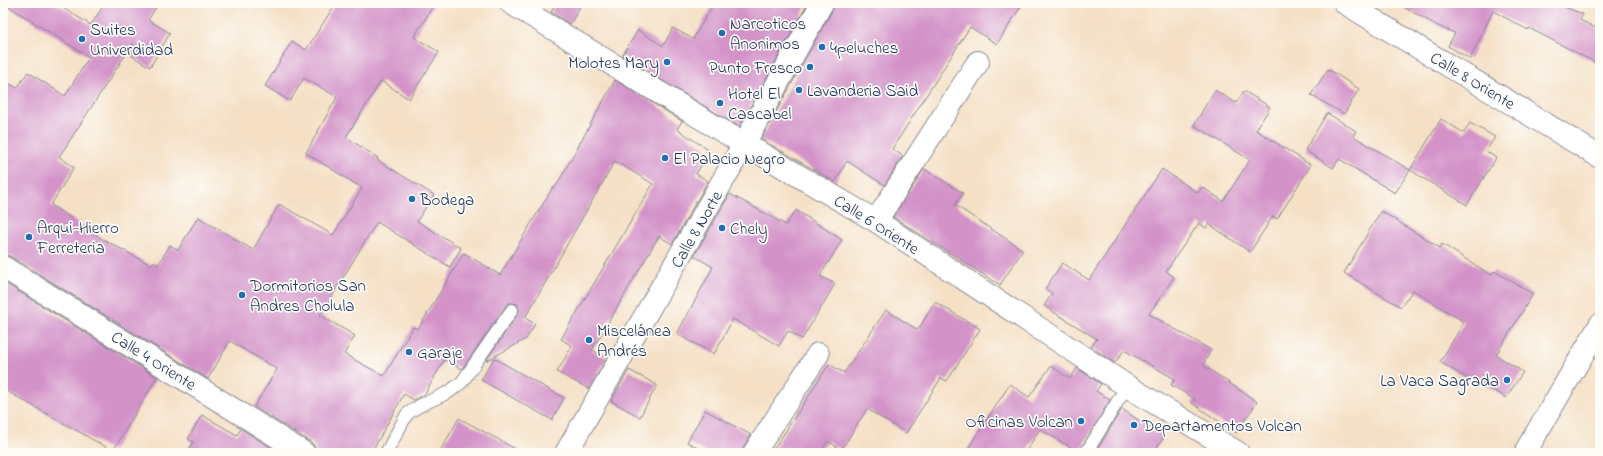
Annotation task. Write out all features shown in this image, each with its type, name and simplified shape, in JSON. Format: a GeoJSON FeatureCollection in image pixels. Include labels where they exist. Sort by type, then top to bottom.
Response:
{"type":"FeatureCollection","features":[{"type":"Feature","properties":{"kind":"street","name":"Calle 6 Oriente"},"geometry":{"type":"LineString","coordinates":[[511,3],[744,144],[876,221],[1127,386],[1238,453]]}},
{"type":"Feature","properties":{"kind":"street","name":"Calle 8 Norte"},"geometry":{"type":"LineString","coordinates":[[566,453],[744,144],[822,3]]}},
{"type":"Feature","properties":{"kind":"street","name":"Calle 8 Oriente"},"geometry":{"type":"LineString","coordinates":[[1345,3],[1600,157]]}},
{"type":"Feature","properties":{"kind":"street"},"geometry":{"type":"LineString","coordinates":[[876,221],[978,62]]}},
{"type":"Feature","properties":{"kind":"street","name":"Calle 4 Oriente"},"geometry":{"type":"LineString","coordinates":[[3,267],[304,453]]}},
{"type":"Feature","properties":{"kind":"street"},"geometry":{"type":"LineString","coordinates":[[1527,449],[1600,326]]}},
{"type":"Feature","properties":{"kind":"street"},"geometry":{"type":"LineString","coordinates":[[754,453],[818,354]]}},
{"type":"Feature","properties":{"kind":"lane"},"geometry":{"type":"LineString","coordinates":[[386,453],[407,414],[419,406],[449,392],[462,382],[512,310]]}},
{"type":"Feature","properties":{"kind":"lane"},"geometry":{"type":"LineString","coordinates":[[1086,453],[1127,386]]}},
{"type":"Feature","properties":{"kind":"building"},"geometry":{"type":"Polygon","coordinates":[[[3,3],[55,3],[91,25],[105,3],[159,3],[148,20],[170,33],[150,67],[132,56],[133,43],[59,157],[74,167],[51,205],[101,238],[151,265],[153,262],[158,265],[170,245],[178,250],[198,217],[253,250],[279,204],[333,235],[362,188],[306,153],[337,97],[304,78],[290,101],[265,86],[292,41],[306,50],[336,3],[435,3],[414,37],[439,52],[409,99],[381,81],[346,137],[378,158],[377,160],[434,195],[417,221],[461,248],[450,267],[377,222],[320,315],[355,336],[344,354],[384,376],[413,327],[418,329],[464,253],[500,275],[553,187],[555,188],[615,80],[682,121],[677,129],[710,151],[696,174],[708,181],[672,244],[659,236],[592,350],[607,358],[589,389],[557,372],[572,346],[561,339],[653,184],[615,161],[525,318],[535,324],[526,339],[486,361],[518,314],[519,310],[517,304],[508,303],[462,369],[444,360],[425,394],[414,400],[404,394],[371,453],[316,453],[315,447],[311,442],[254,407],[277,369],[230,341],[208,379],[10,256],[3,255],[3,80],[17,88],[28,72],[65,96],[89,57],[3,3]]]}},
{"type":"Feature","properties":{"kind":"building"},"geometry":{"type":"Polygon","coordinates":[[[556,3],[582,3],[570,24],[551,12],[556,3]]]}},
{"type":"Feature","properties":{"kind":"building"},"geometry":{"type":"Polygon","coordinates":[[[714,3],[808,3],[739,127],[622,56],[638,30],[663,46],[673,28],[693,39],[714,3]]]}},
{"type":"Feature","properties":{"kind":"building"},"geometry":{"type":"Polygon","coordinates":[[[834,3],[1023,3],[997,44],[970,27],[892,149],[903,156],[884,185],[847,161],[835,182],[761,139],[833,9],[834,3]]]}},
{"type":"Feature","properties":{"kind":"building"},"geometry":{"type":"Polygon","coordinates":[[[1396,3],[1553,3],[1583,14],[1580,20],[1600,30],[1600,65],[1493,11],[1470,59],[1448,46],[1455,33],[1442,28],[1396,3]]]}},
{"type":"Feature","properties":{"kind":"building"},"geometry":{"type":"Polygon","coordinates":[[[1328,69],[1359,89],[1344,114],[1311,95],[1328,69]]]}},
{"type":"Feature","properties":{"kind":"building"},"geometry":{"type":"Polygon","coordinates":[[[1215,90],[1236,103],[1244,91],[1270,107],[1256,130],[1311,165],[1277,219],[1273,216],[1250,252],[1209,224],[1206,228],[1199,223],[1166,271],[1174,277],[1149,314],[1211,350],[1203,365],[1257,402],[1236,433],[1192,403],[1195,399],[1171,385],[1175,379],[1124,350],[1115,363],[1091,347],[1097,339],[1044,306],[1052,293],[1045,289],[1062,263],[1089,280],[1162,169],[1198,193],[1202,187],[1223,201],[1250,160],[1194,125],[1215,90]]]}},
{"type":"Feature","properties":{"kind":"building"},"geometry":{"type":"Polygon","coordinates":[[[1327,113],[1356,131],[1353,136],[1410,170],[1395,193],[1339,159],[1333,168],[1305,150],[1327,113]]]}},
{"type":"Feature","properties":{"kind":"building"},"geometry":{"type":"Polygon","coordinates":[[[1441,119],[1464,133],[1470,123],[1495,137],[1486,151],[1496,158],[1467,205],[1410,170],[1441,119]]]}},
{"type":"Feature","properties":{"kind":"building"},"geometry":{"type":"Polygon","coordinates":[[[924,169],[963,193],[955,205],[1023,250],[1000,285],[893,217],[924,169]]]}},
{"type":"Feature","properties":{"kind":"building"},"geometry":{"type":"Polygon","coordinates":[[[730,194],[786,225],[796,210],[842,240],[820,276],[835,284],[802,339],[788,331],[779,346],[733,319],[714,354],[677,334],[713,267],[694,256],[730,194]]]}},
{"type":"Feature","properties":{"kind":"building"},"geometry":{"type":"Polygon","coordinates":[[[1381,211],[1440,248],[1442,244],[1491,275],[1494,271],[1533,294],[1496,355],[1523,372],[1506,398],[1480,382],[1478,385],[1440,362],[1464,322],[1413,290],[1401,307],[1344,273],[1381,211]]]}},
{"type":"Feature","properties":{"kind":"building"},"geometry":{"type":"Polygon","coordinates":[[[3,282],[157,377],[113,451],[3,389],[3,282]]]}},
{"type":"Feature","properties":{"kind":"building"},"geometry":{"type":"Polygon","coordinates":[[[935,302],[980,329],[947,381],[941,378],[906,433],[867,409],[841,450],[828,441],[820,453],[769,453],[772,448],[774,449],[829,364],[844,373],[886,310],[918,330],[935,302]]]}},
{"type":"Feature","properties":{"kind":"building"},"geometry":{"type":"Polygon","coordinates":[[[494,358],[564,398],[552,420],[481,380],[494,358]]]}},
{"type":"Feature","properties":{"kind":"building"},"geometry":{"type":"Polygon","coordinates":[[[1051,366],[1070,379],[1077,368],[1101,384],[1096,391],[1110,400],[1079,452],[1040,429],[1025,453],[965,453],[1010,384],[1029,397],[1051,366]]]}},
{"type":"Feature","properties":{"kind":"building"},"geometry":{"type":"Polygon","coordinates":[[[629,370],[657,385],[640,417],[611,401],[629,370]]]}},
{"type":"Feature","properties":{"kind":"building","name":"Departamentos Volcan"},"geometry":{"type":"Polygon","coordinates":[[[1122,409],[1164,437],[1153,453],[1095,453],[1122,409]]]}},
{"type":"Feature","properties":{"kind":"building"},"geometry":{"type":"Polygon","coordinates":[[[705,410],[751,435],[744,446],[742,453],[707,453],[687,442],[705,410]]]}},
{"type":"Feature","properties":{"kind":"building"},"geometry":{"type":"Polygon","coordinates":[[[202,415],[237,435],[241,429],[280,453],[187,453],[193,442],[188,439],[202,415]]]}},
{"type":"Feature","properties":{"kind":"building"},"geometry":{"type":"Polygon","coordinates":[[[459,418],[523,453],[439,453],[459,418]]]}},
{"type":"Feature","properties":{"kind":"place","name":"Narcoticos Anonimos"},"geometry":{"type":"Point","coordinates":[722,33]}},
{"type":"Feature","properties":{"kind":"place","name":"Suites Univerdidad"},"geometry":{"type":"Point","coordinates":[82,39]}},
{"type":"Feature","properties":{"kind":"place","name":"4peluches"},"geometry":{"type":"Point","coordinates":[822,47]}},
{"type":"Feature","properties":{"kind":"place","name":"Molotes Mary"},"geometry":{"type":"Point","coordinates":[667,62]}},
{"type":"Feature","properties":{"kind":"place","name":"Punto Fresco"},"geometry":{"type":"Point","coordinates":[810,67]}},
{"type":"Feature","properties":{"kind":"place","name":"Lavanderia Said"},"geometry":{"type":"Point","coordinates":[799,90]}},
{"type":"Feature","properties":{"kind":"place","name":"Hotel El Cascabel"},"geometry":{"type":"Point","coordinates":[720,103]}},
{"type":"Feature","properties":{"kind":"place","name":"El Palacio Negro"},"geometry":{"type":"Point","coordinates":[665,158]}},
{"type":"Feature","properties":{"kind":"place","name":"Bodega"},"geometry":{"type":"Point","coordinates":[412,199]}},
{"type":"Feature","properties":{"kind":"place","name":"Chely"},"geometry":{"type":"Point","coordinates":[722,228]}},
{"type":"Feature","properties":{"kind":"place","name":"Arqui-Hierro Ferreteria"},"geometry":{"type":"Point","coordinates":[29,237]}},
{"type":"Feature","properties":{"kind":"place","name":"Dormitorios San Andres Cholula"},"geometry":{"type":"Point","coordinates":[242,295]}},
{"type":"Feature","properties":{"kind":"place","name":"Miscelánea Andrés"},"geometry":{"type":"Point","coordinates":[589,340]}},
{"type":"Feature","properties":{"kind":"place","name":"Garaje"},"geometry":{"type":"Point","coordinates":[409,352]}},
{"type":"Feature","properties":{"kind":"place","name":"La Vaca Sagrada"},"geometry":{"type":"Point","coordinates":[1507,380]}},
{"type":"Feature","properties":{"kind":"place","name":"Oficinas Volcan"},"geometry":{"type":"Point","coordinates":[1081,421]}},
{"type":"Feature","properties":{"kind":"place","name":"Departamentos Volcan"},"geometry":{"type":"Point","coordinates":[1134,425]}}]}
